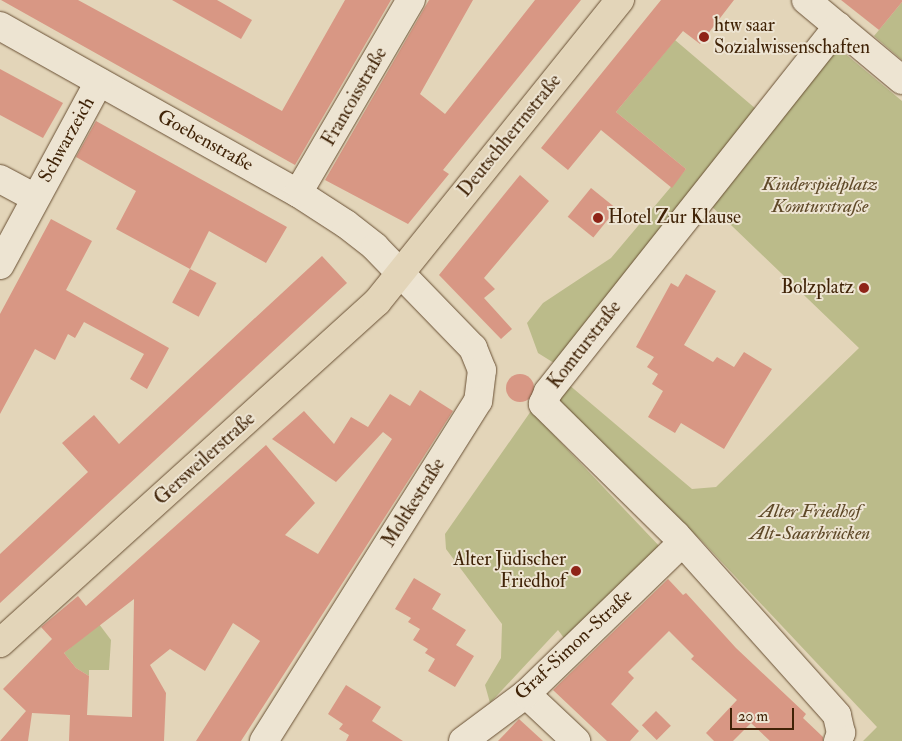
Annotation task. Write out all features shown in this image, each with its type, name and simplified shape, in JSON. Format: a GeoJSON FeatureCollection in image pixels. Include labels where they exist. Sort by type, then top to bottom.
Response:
{"type":"FeatureCollection","features":[{"type":"Feature","properties":{"kind":"main road","name":"Deutschherrnstraße"},"geometry":{"type":"LineString","coordinates":[[400,272],[620,0]]}},
{"type":"Feature","properties":{"kind":"main road","name":"Gersweilerstraße"},"geometry":{"type":"LineString","coordinates":[[3,640],[370,309],[400,272]]}},
{"type":"Feature","properties":{"kind":"street","name":"Francoisstraße"},"geometry":{"type":"LineString","coordinates":[[298,193],[411,0]]}},
{"type":"Feature","properties":{"kind":"street"},"geometry":{"type":"LineString","coordinates":[[806,0],[902,80]]}},
{"type":"Feature","properties":{"kind":"street","name":"Goebenstraße"},"geometry":{"type":"LineString","coordinates":[[0,26],[298,193],[365,239],[400,272]]}},
{"type":"Feature","properties":{"kind":"street","name":"Komturstraße"},"geometry":{"type":"LineString","coordinates":[[838,26],[548,392],[543,404],[681,544],[837,715],[841,732],[838,741]]}},
{"type":"Feature","properties":{"kind":"street","name":"Schwarzeich"},"geometry":{"type":"LineString","coordinates":[[0,265],[99,82]]}},
{"type":"Feature","properties":{"kind":"street","name":"Schwarzeich"},"geometry":{"type":"LineString","coordinates":[[0,179],[35,198]]}},
{"type":"Feature","properties":{"kind":"street","name":"Moltkestraße"},"geometry":{"type":"LineString","coordinates":[[264,741],[478,401],[482,370],[473,348],[400,272]]}},
{"type":"Feature","properties":{"kind":"street","name":"Graf-Simon-Straße"},"geometry":{"type":"LineString","coordinates":[[463,741],[526,694],[681,544]]}},
{"type":"Feature","properties":{"kind":"street"},"geometry":{"type":"LineString","coordinates":[[526,694],[576,741]]}},
{"type":"Feature","properties":{"kind":"green space"},"geometry":{"type":"Polygon","coordinates":[[[902,2],[902,60],[874,36],[902,2]]]}},
{"type":"Feature","properties":{"kind":"green space"},"geometry":{"type":"Polygon","coordinates":[[[675,40],[756,109],[554,363],[538,353],[527,323],[543,303],[611,258],[686,169],[616,112],[675,40]]]}},
{"type":"Feature","properties":{"kind":"green space","name":"Alter Friedhof Alt-Saarbrücken"},"geometry":{"type":"Polygon","coordinates":[[[837,47],[902,101],[902,741],[863,741],[877,727],[701,540],[552,403],[568,384],[692,489],[716,487],[859,348],[707,202],[837,47]]]}},
{"type":"Feature","properties":{"kind":"green space"},"geometry":{"type":"Polygon","coordinates":[[[531,411],[662,549],[567,642],[558,630],[490,703],[485,685],[501,658],[502,624],[446,549],[445,534],[531,411]]]}},
{"type":"Feature","properties":{"kind":"green space"},"geometry":{"type":"Polygon","coordinates":[[[99,624],[111,640],[109,670],[89,670],[89,676],[76,668],[64,653],[99,624]]]}},
{"type":"Feature","properties":{"kind":"building"},"geometry":{"type":"Polygon","coordinates":[[[1,0],[78,0],[282,111],[345,0],[391,0],[295,165],[1,0]]]}},
{"type":"Feature","properties":{"kind":"building"},"geometry":{"type":"Polygon","coordinates":[[[172,0],[217,0],[252,20],[241,39],[172,0]]]}},
{"type":"Feature","properties":{"kind":"building"},"geometry":{"type":"Polygon","coordinates":[[[429,0],[473,0],[420,94],[445,114],[535,0],[581,0],[443,170],[449,174],[408,224],[325,180],[429,0]]]}},
{"type":"Feature","properties":{"kind":"building"},"geometry":{"type":"Polygon","coordinates":[[[661,0],[734,0],[700,44],[683,31],[616,112],[686,169],[672,188],[601,130],[568,170],[541,148],[661,0]]]}},
{"type":"Feature","properties":{"kind":"building"},"geometry":{"type":"Polygon","coordinates":[[[841,0],[902,0],[902,2],[879,30],[841,0]]]}},
{"type":"Feature","properties":{"kind":"building"},"geometry":{"type":"Polygon","coordinates":[[[0,69],[63,103],[43,138],[0,115],[0,69]]]}},
{"type":"Feature","properties":{"kind":"building"},"geometry":{"type":"Polygon","coordinates":[[[96,121],[287,227],[266,263],[209,231],[190,269],[116,229],[136,191],[76,157],[96,121]]]}},
{"type":"Feature","properties":{"kind":"building"},"geometry":{"type":"Polygon","coordinates":[[[520,175],[549,201],[484,278],[495,289],[484,298],[512,329],[501,339],[439,275],[520,175]]]}},
{"type":"Feature","properties":{"kind":"building"},"geometry":{"type":"Polygon","coordinates":[[[591,188],[617,209],[593,238],[568,217],[591,188]]]}},
{"type":"Feature","properties":{"kind":"building"},"geometry":{"type":"Polygon","coordinates":[[[51,219],[92,241],[66,290],[169,348],[147,389],[130,379],[144,354],[84,322],[75,338],[68,334],[55,360],[35,349],[0,414],[0,314],[51,219]]]}},
{"type":"Feature","properties":{"kind":"building"},"geometry":{"type":"Polygon","coordinates":[[[322,256],[347,283],[0,603],[0,554],[88,472],[62,443],[94,415],[119,444],[322,256]]]}},
{"type":"Feature","properties":{"kind":"building"},"geometry":{"type":"Polygon","coordinates":[[[190,269],[216,283],[199,317],[172,303],[190,269]]]}},
{"type":"Feature","properties":{"kind":"building"},"geometry":{"type":"Polygon","coordinates":[[[686,274],[716,291],[684,345],[713,362],[717,357],[734,367],[744,352],[772,369],[724,449],[681,423],[675,433],[648,417],[663,391],[652,384],[658,374],[647,367],[654,357],[636,347],[671,283],[678,287],[686,274]]]}},
{"type":"Feature","properties":{"kind":"building"},"geometry":{"type":"Polygon","coordinates":[[[520,374],[530,378],[534,388],[530,398],[520,402],[510,398],[506,388],[510,378],[520,374]]]}},
{"type":"Feature","properties":{"kind":"building"},"geometry":{"type":"Polygon","coordinates":[[[420,390],[453,411],[241,741],[196,741],[260,641],[233,623],[205,671],[170,649],[150,665],[166,693],[164,741],[69,741],[70,715],[32,713],[28,741],[0,741],[26,711],[3,689],[52,639],[41,627],[78,596],[86,606],[266,445],[315,503],[285,535],[318,554],[392,439],[383,432],[336,482],[272,439],[304,411],[334,444],[351,417],[368,427],[390,394],[410,406],[420,390]],[[134,599],[64,653],[76,668],[89,676],[87,715],[132,717],[134,599]]]}},
{"type":"Feature","properties":{"kind":"building"},"geometry":{"type":"Polygon","coordinates":[[[414,578],[441,594],[432,609],[466,630],[456,645],[474,656],[455,687],[428,671],[435,659],[425,653],[428,649],[413,640],[420,629],[408,622],[411,618],[395,609],[414,578]]]}},
{"type":"Feature","properties":{"kind":"building"},"geometry":{"type":"Polygon","coordinates":[[[668,579],[683,595],[686,593],[736,648],[806,714],[803,718],[823,737],[823,741],[770,741],[751,723],[733,741],[714,741],[706,733],[737,700],[691,659],[694,656],[669,631],[628,672],[634,678],[611,704],[639,731],[630,741],[607,741],[553,690],[668,579]]]}},
{"type":"Feature","properties":{"kind":"building"},"geometry":{"type":"Polygon","coordinates":[[[346,685],[381,707],[372,721],[403,741],[346,741],[349,735],[339,729],[343,724],[328,714],[346,685]]]}},
{"type":"Feature","properties":{"kind":"building"},"geometry":{"type":"Polygon","coordinates":[[[656,711],[671,726],[657,740],[642,725],[656,711]]]}},
{"type":"Feature","properties":{"kind":"building"},"geometry":{"type":"Polygon","coordinates":[[[519,719],[543,741],[498,741],[519,719]]]}},
{"type":"Feature","properties":{"kind":"place","name":"htw saar Sozialwissenschaften"},"geometry":{"type":"Point","coordinates":[704,37]}},
{"type":"Feature","properties":{"kind":"place","name":"Hotel Zur Klause"},"geometry":{"type":"Point","coordinates":[598,218]}},
{"type":"Feature","properties":{"kind":"place","name":"Bolzplatz"},"geometry":{"type":"Point","coordinates":[864,288]}},
{"type":"Feature","properties":{"kind":"place","name":"Alter Jüdischer Friedhof"},"geometry":{"type":"Point","coordinates":[576,571]}},
{"type":"Feature","properties":{"kind":"park label","name":"Kinderspielplatz Komturstraße"},"geometry":{"type":"Point","coordinates":[820,196]}}]}
